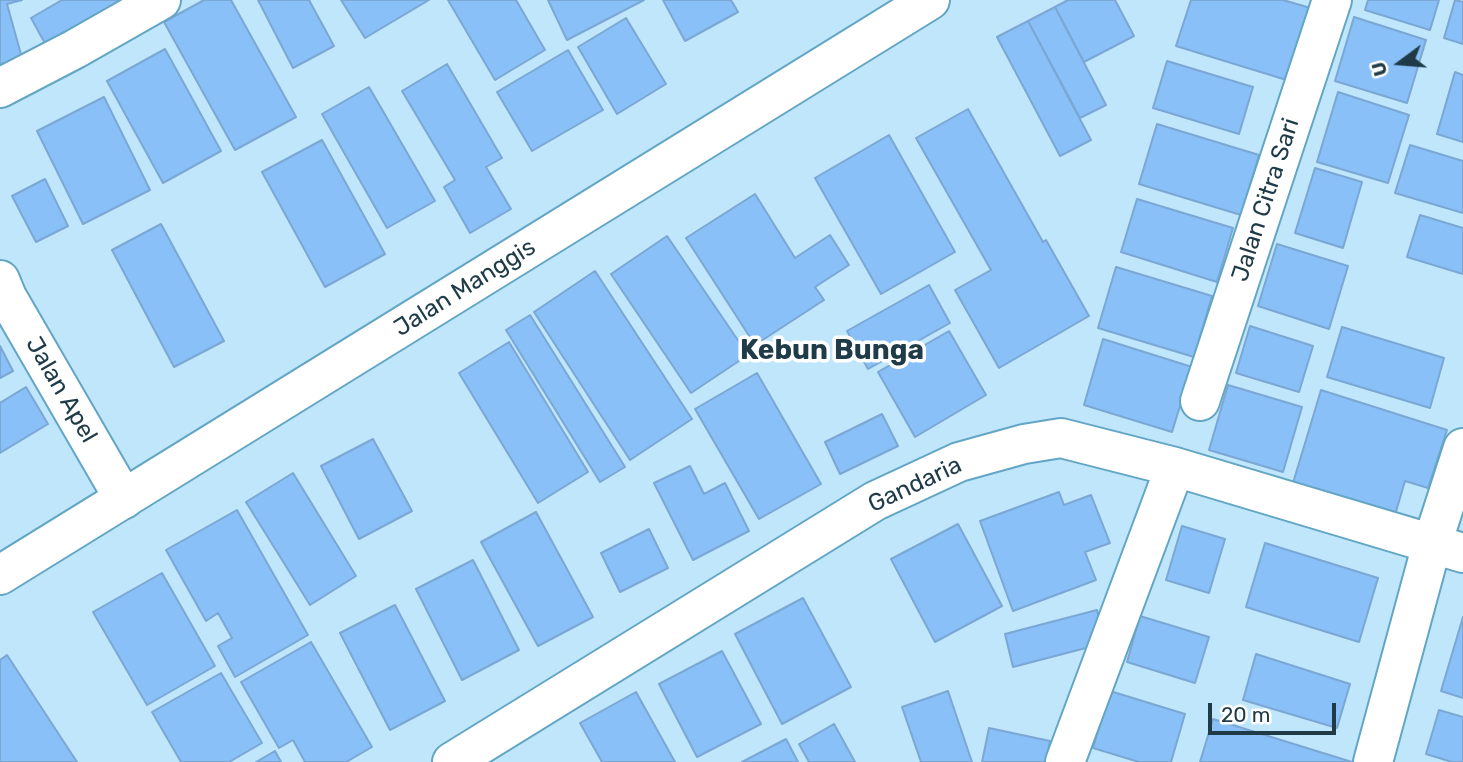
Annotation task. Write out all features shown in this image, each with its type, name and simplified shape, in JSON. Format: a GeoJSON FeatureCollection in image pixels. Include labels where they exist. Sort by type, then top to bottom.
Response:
{"type":"FeatureCollection","features":[{"type":"Feature","properties":{"kind":"street"},"geometry":{"type":"LineString","coordinates":[[0,88],[161,0]]}},
{"type":"Feature","properties":{"kind":"street","name":"Jalan Manggis"},"geometry":{"type":"LineString","coordinates":[[0,575],[893,10],[930,0]]}},
{"type":"Feature","properties":{"kind":"street","name":"Jalan Citra Sari"},"geometry":{"type":"LineString","coordinates":[[1200,401],[1332,0]]}},
{"type":"Feature","properties":{"kind":"street","name":"Jalan Apel"},"geometry":{"type":"LineString","coordinates":[[0,280],[7,297],[124,499]]}},
{"type":"Feature","properties":{"kind":"street","name":"Gandaria"},"geometry":{"type":"LineString","coordinates":[[452,762],[875,501],[959,462],[1024,444],[1061,438],[1175,467],[1448,548]]}},
{"type":"Feature","properties":{"kind":"street"},"geometry":{"type":"LineString","coordinates":[[1373,762],[1448,548],[1463,448]]}},
{"type":"Feature","properties":{"kind":"street"},"geometry":{"type":"LineString","coordinates":[[1065,762],[1175,467]]}},
{"type":"Feature","properties":{"kind":"building"},"geometry":{"type":"Polygon","coordinates":[[[0,0],[22,0],[7,4],[22,58],[0,64],[0,0]]]}},
{"type":"Feature","properties":{"kind":"building"},"geometry":{"type":"Polygon","coordinates":[[[62,0],[132,0],[47,47],[31,18],[62,0]]]}},
{"type":"Feature","properties":{"kind":"building"},"geometry":{"type":"Polygon","coordinates":[[[204,0],[231,0],[296,117],[235,150],[164,22],[204,0]]]}},
{"type":"Feature","properties":{"kind":"building"},"geometry":{"type":"Polygon","coordinates":[[[258,0],[309,0],[334,46],[293,68],[258,0]]]}},
{"type":"Feature","properties":{"kind":"building"},"geometry":{"type":"Polygon","coordinates":[[[341,0],[429,0],[365,38],[341,0]]]}},
{"type":"Feature","properties":{"kind":"building"},"geometry":{"type":"Polygon","coordinates":[[[448,0],[516,0],[545,50],[495,80],[448,0]]]}},
{"type":"Feature","properties":{"kind":"building"},"geometry":{"type":"Polygon","coordinates":[[[548,0],[644,0],[567,40],[548,0]]]}},
{"type":"Feature","properties":{"kind":"building"},"geometry":{"type":"Polygon","coordinates":[[[663,0],[731,0],[738,12],[685,41],[663,0]]]}},
{"type":"Feature","properties":{"kind":"building"},"geometry":{"type":"Polygon","coordinates":[[[1068,0],[1115,0],[1134,36],[1084,62],[1055,7],[1068,0]]]}},
{"type":"Feature","properties":{"kind":"building"},"geometry":{"type":"Polygon","coordinates":[[[1191,0],[1283,0],[1314,9],[1293,82],[1176,46],[1191,0]]]}},
{"type":"Feature","properties":{"kind":"building"},"geometry":{"type":"Polygon","coordinates":[[[1368,0],[1439,0],[1430,30],[1365,10],[1368,0]]]}},
{"type":"Feature","properties":{"kind":"building"},"geometry":{"type":"Polygon","coordinates":[[[1455,0],[1463,2],[1463,44],[1444,38],[1455,0]]]}},
{"type":"Feature","properties":{"kind":"building"},"geometry":{"type":"Polygon","coordinates":[[[1055,7],[1106,105],[1080,118],[1028,21],[1055,7]]]}},
{"type":"Feature","properties":{"kind":"building"},"geometry":{"type":"Polygon","coordinates":[[[1354,17],[1426,40],[1407,103],[1335,81],[1354,17]]]}},
{"type":"Feature","properties":{"kind":"building"},"geometry":{"type":"Polygon","coordinates":[[[626,18],[666,84],[617,114],[578,47],[626,18]]]}},
{"type":"Feature","properties":{"kind":"building"},"geometry":{"type":"Polygon","coordinates":[[[1028,21],[1091,140],[1060,156],[997,37],[1028,21]]]}},
{"type":"Feature","properties":{"kind":"building"},"geometry":{"type":"Polygon","coordinates":[[[165,49],[221,151],[163,183],[107,81],[165,49]]]}},
{"type":"Feature","properties":{"kind":"building"},"geometry":{"type":"Polygon","coordinates":[[[568,50],[603,110],[532,151],[497,92],[568,50]]]}},
{"type":"Feature","properties":{"kind":"building"},"geometry":{"type":"Polygon","coordinates":[[[1167,61],[1253,87],[1239,134],[1153,108],[1167,61]]]}},
{"type":"Feature","properties":{"kind":"building"},"geometry":{"type":"Polygon","coordinates":[[[447,64],[502,158],[486,167],[511,209],[470,233],[444,187],[455,180],[402,91],[447,64]]]}},
{"type":"Feature","properties":{"kind":"building"},"geometry":{"type":"Polygon","coordinates":[[[1455,72],[1463,75],[1463,142],[1437,134],[1455,72]]]}},
{"type":"Feature","properties":{"kind":"building"},"geometry":{"type":"Polygon","coordinates":[[[369,87],[435,201],[387,228],[322,114],[369,87]]]}},
{"type":"Feature","properties":{"kind":"building"},"geometry":{"type":"Polygon","coordinates":[[[1338,92],[1409,115],[1388,183],[1317,162],[1338,92]]]}},
{"type":"Feature","properties":{"kind":"building"},"geometry":{"type":"Polygon","coordinates":[[[104,97],[150,190],[83,224],[37,131],[104,97]]]}},
{"type":"Feature","properties":{"kind":"building"},"geometry":{"type":"Polygon","coordinates":[[[968,109],[1043,242],[1046,240],[1089,316],[999,368],[955,290],[991,270],[916,138],[968,109]]]}},
{"type":"Feature","properties":{"kind":"building"},"geometry":{"type":"Polygon","coordinates":[[[1157,124],[1259,155],[1241,215],[1139,184],[1157,124]]]}},
{"type":"Feature","properties":{"kind":"building"},"geometry":{"type":"Polygon","coordinates":[[[889,135],[955,252],[881,294],[815,178],[889,135]]]}},
{"type":"Feature","properties":{"kind":"building"},"geometry":{"type":"Polygon","coordinates":[[[322,140],[385,254],[325,287],[262,172],[322,140]]]}},
{"type":"Feature","properties":{"kind":"building"},"geometry":{"type":"Polygon","coordinates":[[[1410,145],[1463,161],[1463,213],[1395,193],[1410,145]]]}},
{"type":"Feature","properties":{"kind":"building"},"geometry":{"type":"Polygon","coordinates":[[[1315,168],[1362,182],[1343,248],[1295,233],[1315,168]]]}},
{"type":"Feature","properties":{"kind":"building"},"geometry":{"type":"Polygon","coordinates":[[[45,179],[68,226],[36,242],[12,196],[45,179]]]}},
{"type":"Feature","properties":{"kind":"building"},"geometry":{"type":"Polygon","coordinates":[[[755,194],[795,258],[830,235],[849,265],[815,287],[824,300],[755,345],[686,238],[755,194]]]}},
{"type":"Feature","properties":{"kind":"building"},"geometry":{"type":"Polygon","coordinates":[[[1137,199],[1233,228],[1217,282],[1121,252],[1137,199]]]}},
{"type":"Feature","properties":{"kind":"building"},"geometry":{"type":"Polygon","coordinates":[[[1420,215],[1463,228],[1463,274],[1407,257],[1420,215]]]}},
{"type":"Feature","properties":{"kind":"building"},"geometry":{"type":"Polygon","coordinates":[[[161,224],[224,341],[174,367],[112,250],[161,224]]]}},
{"type":"Feature","properties":{"kind":"building"},"geometry":{"type":"Polygon","coordinates":[[[667,236],[748,355],[691,393],[611,274],[667,236]]]}},
{"type":"Feature","properties":{"kind":"building"},"geometry":{"type":"Polygon","coordinates":[[[1277,244],[1348,266],[1329,329],[1258,306],[1277,244]]]}},
{"type":"Feature","properties":{"kind":"building"},"geometry":{"type":"Polygon","coordinates":[[[1116,267],[1212,296],[1194,357],[1098,328],[1116,267]]]}},
{"type":"Feature","properties":{"kind":"building"},"geometry":{"type":"Polygon","coordinates":[[[595,271],[692,419],[630,460],[534,312],[595,271]]]}},
{"type":"Feature","properties":{"kind":"building"},"geometry":{"type":"Polygon","coordinates":[[[929,285],[950,323],[868,369],[847,331],[929,285]]]}},
{"type":"Feature","properties":{"kind":"building"},"geometry":{"type":"Polygon","coordinates":[[[530,315],[625,467],[600,482],[506,330],[530,315]]]}},
{"type":"Feature","properties":{"kind":"building"},"geometry":{"type":"Polygon","coordinates":[[[1250,326],[1313,346],[1299,392],[1236,373],[1250,326]]]}},
{"type":"Feature","properties":{"kind":"building"},"geometry":{"type":"Polygon","coordinates":[[[1342,327],[1444,358],[1430,408],[1327,377],[1342,327]]]}},
{"type":"Feature","properties":{"kind":"building"},"geometry":{"type":"Polygon","coordinates":[[[949,331],[986,395],[915,437],[878,372],[949,331]]]}},
{"type":"Feature","properties":{"kind":"building"},"geometry":{"type":"Polygon","coordinates":[[[1103,339],[1192,367],[1172,432],[1084,405],[1103,339]]]}},
{"type":"Feature","properties":{"kind":"building"},"geometry":{"type":"Polygon","coordinates":[[[509,342],[588,472],[538,503],[459,373],[509,342]]]}},
{"type":"Feature","properties":{"kind":"building"},"geometry":{"type":"Polygon","coordinates":[[[0,346],[13,371],[0,378],[0,346]]]}},
{"type":"Feature","properties":{"kind":"building"},"geometry":{"type":"Polygon","coordinates":[[[757,373],[821,484],[759,519],[695,409],[757,373]]]}},
{"type":"Feature","properties":{"kind":"building"},"geometry":{"type":"Polygon","coordinates":[[[1228,385],[1302,407],[1283,472],[1209,450],[1228,385]]]}},
{"type":"Feature","properties":{"kind":"building"},"geometry":{"type":"Polygon","coordinates":[[[26,387],[48,424],[0,453],[0,403],[26,387]]]}},
{"type":"Feature","properties":{"kind":"building"},"geometry":{"type":"Polygon","coordinates":[[[1321,390],[1447,430],[1428,488],[1405,481],[1395,515],[1293,483],[1321,390]]]}},
{"type":"Feature","properties":{"kind":"building"},"geometry":{"type":"Polygon","coordinates":[[[882,414],[898,446],[840,474],[825,442],[882,414]]]}},
{"type":"Feature","properties":{"kind":"building"},"geometry":{"type":"Polygon","coordinates":[[[373,439],[412,511],[359,539],[321,466],[373,439]]]}},
{"type":"Feature","properties":{"kind":"building"},"geometry":{"type":"Polygon","coordinates":[[[690,466],[704,494],[725,483],[749,531],[693,560],[654,483],[690,466]]]}},
{"type":"Feature","properties":{"kind":"building"},"geometry":{"type":"Polygon","coordinates":[[[293,473],[356,576],[310,605],[246,502],[293,473]]]}},
{"type":"Feature","properties":{"kind":"building"},"geometry":{"type":"Polygon","coordinates":[[[1059,492],[1064,505],[1091,495],[1110,543],[1085,552],[1096,580],[1013,611],[980,521],[1059,492]]]}},
{"type":"Feature","properties":{"kind":"building"},"geometry":{"type":"Polygon","coordinates":[[[237,510],[308,635],[235,677],[218,646],[232,638],[218,613],[206,621],[166,550],[237,510]]]}},
{"type":"Feature","properties":{"kind":"building"},"geometry":{"type":"Polygon","coordinates":[[[536,512],[593,617],[538,646],[481,542],[536,512]]]}},
{"type":"Feature","properties":{"kind":"building"},"geometry":{"type":"Polygon","coordinates":[[[958,524],[1002,606],[935,642],[891,559],[958,524]]]}},
{"type":"Feature","properties":{"kind":"building"},"geometry":{"type":"Polygon","coordinates":[[[1182,526],[1225,539],[1209,593],[1166,580],[1182,526]]]}},
{"type":"Feature","properties":{"kind":"building"},"geometry":{"type":"Polygon","coordinates":[[[649,529],[668,568],[620,592],[601,553],[649,529]]]}},
{"type":"Feature","properties":{"kind":"building"},"geometry":{"type":"Polygon","coordinates":[[[1265,543],[1378,578],[1359,642],[1246,607],[1265,543]]]}},
{"type":"Feature","properties":{"kind":"building"},"geometry":{"type":"Polygon","coordinates":[[[473,560],[519,650],[462,680],[416,589],[473,560]]]}},
{"type":"Feature","properties":{"kind":"building"},"geometry":{"type":"Polygon","coordinates":[[[162,573],[215,666],[147,705],[93,612],[162,573]]]}},
{"type":"Feature","properties":{"kind":"building"},"geometry":{"type":"Polygon","coordinates":[[[803,598],[851,687],[782,724],[735,634],[803,598]]]}},
{"type":"Feature","properties":{"kind":"building"},"geometry":{"type":"Polygon","coordinates":[[[395,605],[445,701],[390,730],[340,633],[395,605]]]}},
{"type":"Feature","properties":{"kind":"building"},"geometry":{"type":"Polygon","coordinates":[[[1097,610],[1105,643],[1013,667],[1005,634],[1097,610]]]}},
{"type":"Feature","properties":{"kind":"building"},"geometry":{"type":"Polygon","coordinates":[[[1140,616],[1209,637],[1195,683],[1127,662],[1140,616]]]}},
{"type":"Feature","properties":{"kind":"building"},"geometry":{"type":"Polygon","coordinates":[[[1463,617],[1463,698],[1441,691],[1463,617]]]}},
{"type":"Feature","properties":{"kind":"building"},"geometry":{"type":"Polygon","coordinates":[[[311,642],[372,747],[346,762],[305,762],[293,740],[279,748],[241,682],[311,642]]]}},
{"type":"Feature","properties":{"kind":"building"},"geometry":{"type":"Polygon","coordinates":[[[722,651],[761,724],[697,757],[659,684],[722,651]]]}},
{"type":"Feature","properties":{"kind":"building"},"geometry":{"type":"Polygon","coordinates":[[[1256,654],[1350,684],[1337,728],[1243,700],[1256,654]]]}},
{"type":"Feature","properties":{"kind":"building"},"geometry":{"type":"Polygon","coordinates":[[[7,655],[77,762],[0,762],[0,660],[7,655]]]}},
{"type":"Feature","properties":{"kind":"building"},"geometry":{"type":"Polygon","coordinates":[[[221,673],[262,743],[229,762],[181,762],[152,712],[221,673]]]}},
{"type":"Feature","properties":{"kind":"building"},"geometry":{"type":"Polygon","coordinates":[[[948,691],[972,762],[921,762],[902,707],[948,691]]]}},
{"type":"Feature","properties":{"kind":"building"},"geometry":{"type":"Polygon","coordinates":[[[1110,691],[1185,714],[1171,762],[1139,762],[1093,748],[1110,691]]]}},
{"type":"Feature","properties":{"kind":"building"},"geometry":{"type":"Polygon","coordinates":[[[636,692],[675,762],[602,762],[580,723],[636,692]]]}},
{"type":"Feature","properties":{"kind":"building"},"geometry":{"type":"Polygon","coordinates":[[[1439,710],[1463,717],[1463,762],[1452,762],[1426,754],[1439,710]]]}},
{"type":"Feature","properties":{"kind":"building"},"geometry":{"type":"Polygon","coordinates":[[[1213,719],[1352,762],[1200,762],[1213,719]]]}},
{"type":"Feature","properties":{"kind":"building"},"geometry":{"type":"Polygon","coordinates":[[[834,724],[855,762],[809,762],[799,744],[834,724]]]}},
{"type":"Feature","properties":{"kind":"building"},"geometry":{"type":"Polygon","coordinates":[[[989,728],[1050,741],[1046,762],[982,762],[989,728]]]}},
{"type":"Feature","properties":{"kind":"building"},"geometry":{"type":"Polygon","coordinates":[[[786,739],[798,762],[742,762],[786,739]]]}},
{"type":"Feature","properties":{"kind":"building"},"geometry":{"type":"Polygon","coordinates":[[[275,751],[281,762],[256,762],[275,751]]]}},
{"type":"Feature","properties":{"kind":"district","name":"Kebun Bunga"},"geometry":{"type":"Point","coordinates":[832,351]}}]}
